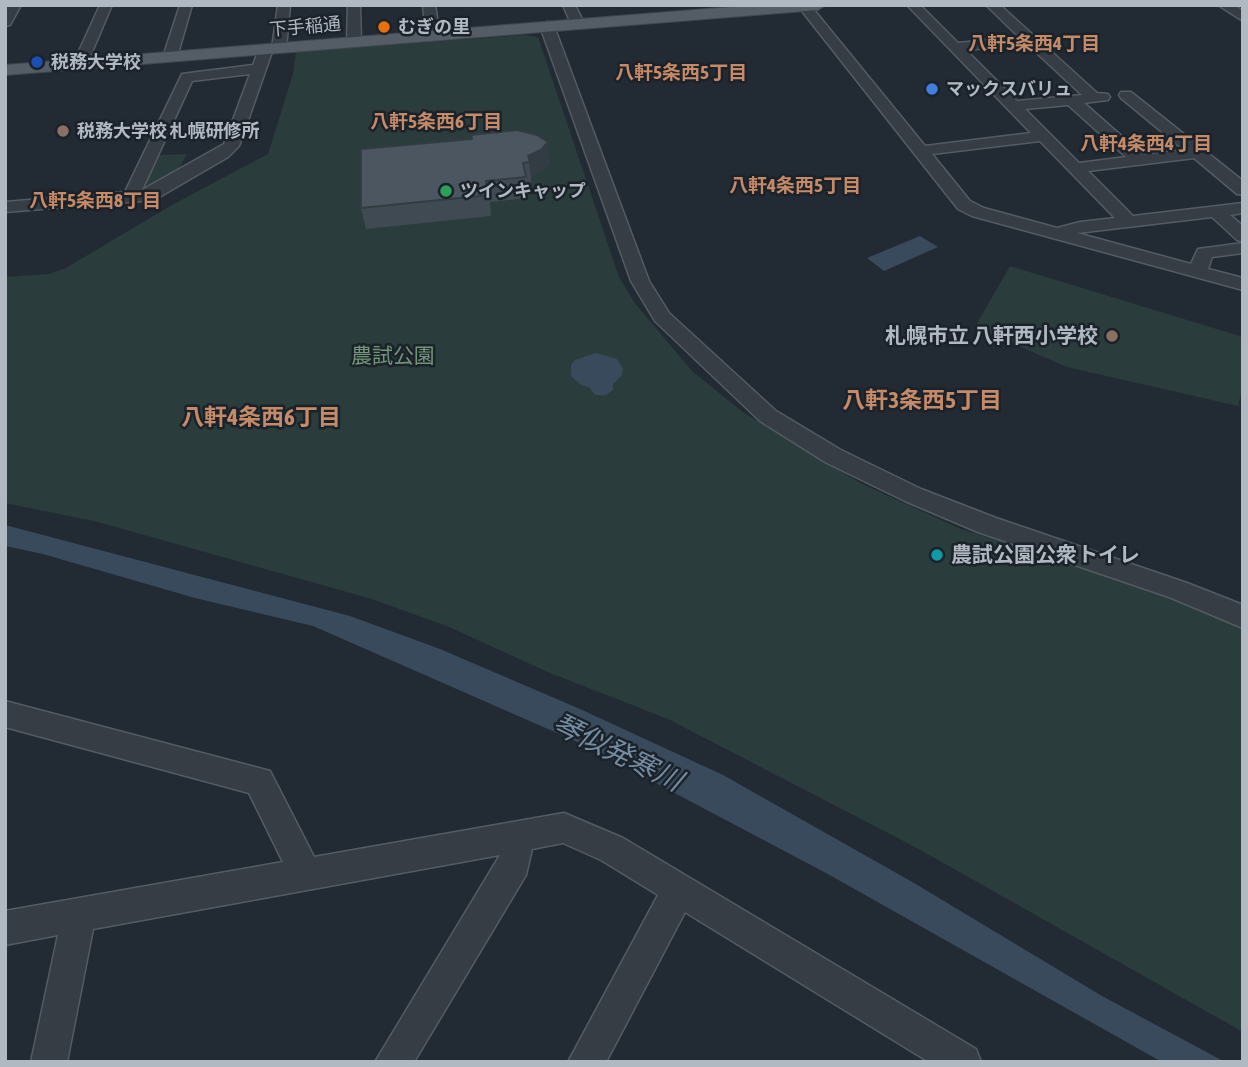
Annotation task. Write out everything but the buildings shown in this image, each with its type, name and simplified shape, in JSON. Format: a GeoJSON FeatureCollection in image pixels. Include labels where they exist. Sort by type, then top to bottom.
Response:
{"type":"FeatureCollection","features":[{"type":"Feature","properties":{"kind":"main road","name":"下手稲通"},"geometry":{"type":"LineString","coordinates":[[5,70],[433,36],[702,10],[811,6]]}},
{"type":"Feature","properties":{"kind":"street"},"geometry":{"type":"LineString","coordinates":[[5,22],[15,5]]}},
{"type":"Feature","properties":{"kind":"street"},"geometry":{"type":"LineString","coordinates":[[80,64],[106,5]]}},
{"type":"Feature","properties":{"kind":"street"},"geometry":{"type":"LineString","coordinates":[[170,57],[186,5]]}},
{"type":"Feature","properties":{"kind":"street"},"geometry":{"type":"LineString","coordinates":[[5,207],[131,197],[155,192],[231,146],[259,69],[273,49],[284,5]]}},
{"type":"Feature","properties":{"kind":"street"},"geometry":{"type":"LineString","coordinates":[[354,5],[354,42]]}},
{"type":"Feature","properties":{"kind":"street"},"geometry":{"type":"LineString","coordinates":[[429,5],[433,36]]}},
{"type":"Feature","properties":{"kind":"street"},"geometry":{"type":"LineString","coordinates":[[569,5],[577,23]]}},
{"type":"Feature","properties":{"kind":"street"},"geometry":{"type":"LineString","coordinates":[[913,5],[1128,222]]}},
{"type":"Feature","properties":{"kind":"street"},"geometry":{"type":"LineString","coordinates":[[992,5],[1094,98]]}},
{"type":"Feature","properties":{"kind":"street"},"geometry":{"type":"LineString","coordinates":[[1224,5],[1243,18]]}},
{"type":"Feature","properties":{"kind":"street"},"geometry":{"type":"LineString","coordinates":[[811,6],[964,205],[978,212],[1243,284]]}},
{"type":"Feature","properties":{"kind":"street"},"geometry":{"type":"LineString","coordinates":[[547,26],[640,281],[662,317],[768,416],[833,456],[913,495],[986,525],[1178,590],[1243,617]]}},
{"type":"Feature","properties":{"kind":"street"},"geometry":{"type":"LineString","coordinates":[[954,47],[1030,40]]}},
{"type":"Feature","properties":{"kind":"street"},"geometry":{"type":"LineString","coordinates":[[131,197],[187,77],[259,69]]}},
{"type":"Feature","properties":{"kind":"street"},"geometry":{"type":"LineString","coordinates":[[1013,106],[1149,92]]}},
{"type":"Feature","properties":{"kind":"street"},"geometry":{"type":"LineString","coordinates":[[1126,95],[1243,190]]}},
{"type":"Feature","properties":{"kind":"street"},"geometry":{"type":"LineString","coordinates":[[1072,100],[1139,160]]}},
{"type":"Feature","properties":{"kind":"street"},"geometry":{"type":"LineString","coordinates":[[920,151],[1043,136]]}},
{"type":"Feature","properties":{"kind":"street"},"geometry":{"type":"LineString","coordinates":[[1074,168],[1197,153]]}},
{"type":"Feature","properties":{"kind":"street"},"geometry":{"type":"LineString","coordinates":[[1058,234],[1080,227],[1243,208]]}},
{"type":"Feature","properties":{"kind":"street"},"geometry":{"type":"LineString","coordinates":[[1216,211],[1243,236]]}},
{"type":"Feature","properties":{"kind":"street"},"geometry":{"type":"LineString","coordinates":[[1198,272],[1204,253],[1243,248]]}},
{"type":"Feature","properties":{"kind":"street"},"geometry":{"type":"LineString","coordinates":[[8,720],[259,781],[306,874]]}},
{"type":"Feature","properties":{"kind":"street"},"geometry":{"type":"LineString","coordinates":[[5,928],[564,828],[612,849],[963,1062]]}},
{"type":"Feature","properties":{"kind":"street"},"geometry":{"type":"LineString","coordinates":[[394,1061],[515,864],[518,837]]}},
{"type":"Feature","properties":{"kind":"street"},"geometry":{"type":"LineString","coordinates":[[586,1062],[679,889]]}},
{"type":"Feature","properties":{"kind":"street"},"geometry":{"type":"LineString","coordinates":[[49,1062],[79,915]]}},
{"type":"Feature","properties":{"kind":"green space","name":"農試公園"},"geometry":{"type":"Polygon","coordinates":[[[525,35],[538,37],[619,277],[634,302],[692,371],[744,413],[862,484],[961,529],[1151,588],[1243,629],[1243,1032],[915,847],[668,719],[550,673],[449,627],[372,599],[98,522],[5,503],[5,277],[48,274],[64,269],[172,205],[268,154],[293,74],[296,52],[525,35]]]}},
{"type":"Feature","properties":{"kind":"green space"},"geometry":{"type":"Polygon","coordinates":[[[187,154],[175,176],[158,184],[144,185],[160,155],[187,154]]]}},
{"type":"Feature","properties":{"kind":"green space"},"geometry":{"type":"Polygon","coordinates":[[[1010,266],[1243,337],[1243,384],[1238,406],[1067,367],[975,327],[1010,266]]]}},
{"type":"Feature","properties":{"kind":"water"},"geometry":{"type":"Polygon","coordinates":[[[920,236],[938,247],[884,271],[867,258],[920,236]]]}},
{"type":"Feature","properties":{"kind":"water"},"geometry":{"type":"Polygon","coordinates":[[[596,353],[617,359],[623,369],[622,375],[613,384],[613,390],[606,395],[595,395],[589,387],[581,385],[571,376],[571,365],[575,360],[596,353]]]}},
{"type":"Feature","properties":{"kind":"water","name":"琴似発寒川"},"geometry":{"type":"Polygon","coordinates":[[[5,525],[350,616],[440,649],[580,709],[723,775],[914,883],[1102,996],[1225,1062],[1162,1062],[826,873],[582,744],[313,626],[195,598],[43,554],[5,546],[5,525]]]}},
{"type":"Feature","properties":{"kind":"place","name":"むぎの里"},"geometry":{"type":"Point","coordinates":[384,27]}},
{"type":"Feature","properties":{"kind":"place","name":"税務大学校"},"geometry":{"type":"Point","coordinates":[37,62]}},
{"type":"Feature","properties":{"kind":"place","name":"マックスバリュ"},"geometry":{"type":"Point","coordinates":[932,89]}},
{"type":"Feature","properties":{"kind":"place","name":"税務大学校 札幌研修所"},"geometry":{"type":"Point","coordinates":[63,131]}},
{"type":"Feature","properties":{"kind":"place","name":"ツインキャップ"},"geometry":{"type":"Point","coordinates":[446,191]}},
{"type":"Feature","properties":{"kind":"place","name":"札幌市立 八軒西小学校"},"geometry":{"type":"Point","coordinates":[1112,336]}},
{"type":"Feature","properties":{"kind":"place","name":"農試公園公衆トイレ"},"geometry":{"type":"Point","coordinates":[937,555]}},
{"type":"Feature","properties":{"kind":"district","name":"八軒5条西4丁目"},"geometry":{"type":"Point","coordinates":[1034,44]}},
{"type":"Feature","properties":{"kind":"district","name":"八軒5条西5丁目"},"geometry":{"type":"Point","coordinates":[681,73]}},
{"type":"Feature","properties":{"kind":"district","name":"八軒5条西6丁目"},"geometry":{"type":"Point","coordinates":[436,122]}},
{"type":"Feature","properties":{"kind":"district","name":"八軒4条西4丁目"},"geometry":{"type":"Point","coordinates":[1146,144]}},
{"type":"Feature","properties":{"kind":"district","name":"八軒4条西5丁目"},"geometry":{"type":"Point","coordinates":[795,186]}},
{"type":"Feature","properties":{"kind":"district","name":"八軒5条西8丁目"},"geometry":{"type":"Point","coordinates":[95,201]}},
{"type":"Feature","properties":{"kind":"district","name":"八軒3条西5丁目"},"geometry":{"type":"Point","coordinates":[922,401]}},
{"type":"Feature","properties":{"kind":"district","name":"八軒4条西6丁目"},"geometry":{"type":"Point","coordinates":[261,418]}}]}
